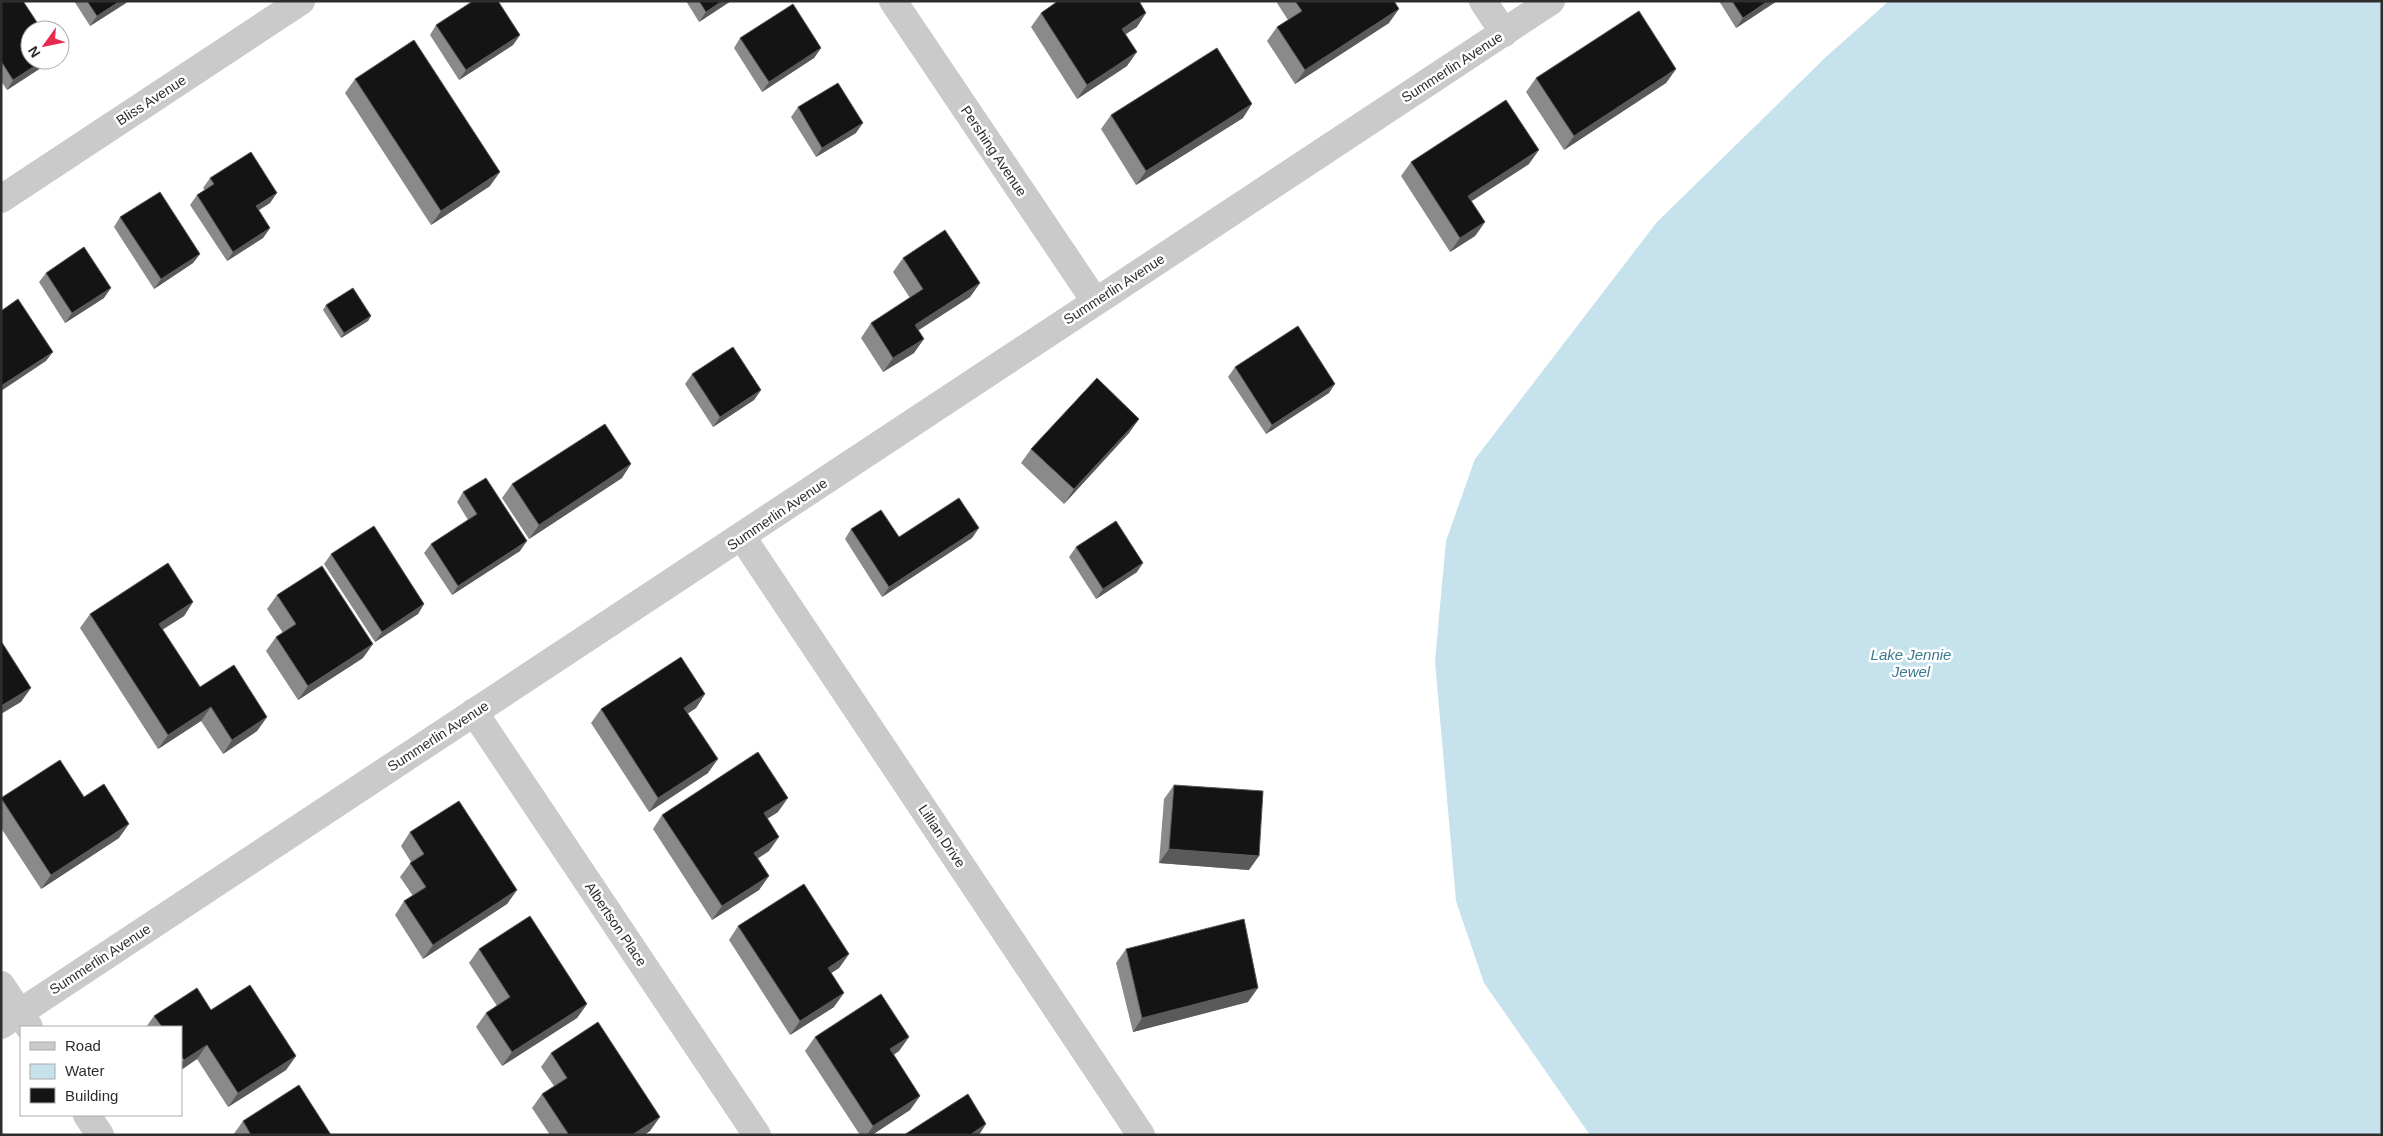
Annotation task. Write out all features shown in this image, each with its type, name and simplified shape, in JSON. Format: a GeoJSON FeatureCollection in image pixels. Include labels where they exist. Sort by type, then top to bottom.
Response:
{"type":"FeatureCollection","features":[{"type":"Feature","properties":{"kind":"street","name":"Bliss Avenue"},"geometry":{"type":"LineString","coordinates":[[1,199],[301,1]]}},
{"type":"Feature","properties":{"kind":"street","name":"Pershing Avenue"},"geometry":{"type":"LineString","coordinates":[[893,1],[1095,301]]}},
{"type":"Feature","properties":{"kind":"street"},"geometry":{"type":"LineString","coordinates":[[1483,1],[1504,33]]}},
{"type":"Feature","properties":{"kind":"street","name":"Summerlin Avenue"},"geometry":{"type":"LineString","coordinates":[[17,1021],[474,712],[742,537],[1095,301],[1551,1]]}},
{"type":"Feature","properties":{"kind":"street","name":"Lillian Drive"},"geometry":{"type":"LineString","coordinates":[[742,537],[1141,1135]]}},
{"type":"Feature","properties":{"kind":"street","name":"Albertson Place"},"geometry":{"type":"LineString","coordinates":[[474,712],[757,1135]]}},
{"type":"Feature","properties":{"kind":"street"},"geometry":{"type":"LineString","coordinates":[[1,986],[17,1021]]}},
{"type":"Feature","properties":{"kind":"street"},"geometry":{"type":"LineString","coordinates":[[88,1116],[100,1135]]}},
{"type":"Feature","properties":{"kind":"water","name":"Lake Jennie Jewel"},"geometry":{"type":"Polygon","coordinates":[[[1889,1],[2382,1],[2382,1135],[1590,1135],[1484,983],[1456,901],[1435,661],[1446,541],[1475,459],[1657,222],[1827,56],[1889,1]]]}},
{"type":"Feature","properties":{"kind":"building"},"geometry":{"type":"Polygon","coordinates":[[[1,1],[23,1],[35,20],[20,20],[20,70],[28,70],[13,80],[1,61],[1,1]]]}},
{"type":"Feature","properties":{"kind":"building"},"geometry":{"type":"Polygon","coordinates":[[[87,1],[120,1],[97,16],[87,1]]]}},
{"type":"Feature","properties":{"kind":"building"},"geometry":{"type":"Polygon","coordinates":[[[473,1],[498,1],[520,35],[466,70],[436,25],[473,1]]]}},
{"type":"Feature","properties":{"kind":"building"},"geometry":{"type":"Polygon","coordinates":[[[699,1],[722,1],[706,12],[699,1]]]}},
{"type":"Feature","properties":{"kind":"building"},"geometry":{"type":"Polygon","coordinates":[[[1058,1],[1139,1],[1146,13],[1122,29],[1137,52],[1087,85],[1041,13],[1058,1]]]}},
{"type":"Feature","properties":{"kind":"building"},"geometry":{"type":"Polygon","coordinates":[[[1295,1],[1394,1],[1399,9],[1305,70],[1277,27],[1302,11],[1295,1]]]}},
{"type":"Feature","properties":{"kind":"building"},"geometry":{"type":"Polygon","coordinates":[[[1732,1],[1768,1],[1743,18],[1732,1]]]}},
{"type":"Feature","properties":{"kind":"building"},"geometry":{"type":"Polygon","coordinates":[[[793,4],[821,48],[769,82],[740,38],[793,4]]]}},
{"type":"Feature","properties":{"kind":"building"},"geometry":{"type":"Polygon","coordinates":[[[1639,11],[1676,69],[1574,136],[1536,78],[1639,11]]]}},
{"type":"Feature","properties":{"kind":"building"},"geometry":{"type":"Polygon","coordinates":[[[414,40],[500,172],[441,211],[355,79],[414,40]]]}},
{"type":"Feature","properties":{"kind":"building"},"geometry":{"type":"Polygon","coordinates":[[[1217,48],[1252,104],[1146,171],[1111,115],[1217,48]]]}},
{"type":"Feature","properties":{"kind":"building"},"geometry":{"type":"Polygon","coordinates":[[[838,83],[863,123],[822,148],[798,107],[838,83]]]}},
{"type":"Feature","properties":{"kind":"building"},"geometry":{"type":"Polygon","coordinates":[[[1506,100],[1539,150],[1468,196],[1485,222],[1460,238],[1411,162],[1506,100]]]}},
{"type":"Feature","properties":{"kind":"building"},"geometry":{"type":"Polygon","coordinates":[[[251,152],[277,193],[256,206],[270,228],[233,252],[197,195],[214,184],[210,178],[251,152]]]}},
{"type":"Feature","properties":{"kind":"building"},"geometry":{"type":"Polygon","coordinates":[[[160,192],[200,254],[161,279],[120,217],[160,192]]]}},
{"type":"Feature","properties":{"kind":"building"},"geometry":{"type":"Polygon","coordinates":[[[945,230],[980,283],[915,325],[924,339],[893,358],[871,323],[923,289],[903,258],[945,230]]]}},
{"type":"Feature","properties":{"kind":"building"},"geometry":{"type":"Polygon","coordinates":[[[84,247],[111,288],[72,313],[46,273],[84,247]]]}},
{"type":"Feature","properties":{"kind":"building"},"geometry":{"type":"Polygon","coordinates":[[[353,288],[371,316],[344,333],[326,305],[353,288]]]}},
{"type":"Feature","properties":{"kind":"building"},"geometry":{"type":"Polygon","coordinates":[[[18,299],[53,352],[1,386],[1,311],[18,299]]]}},
{"type":"Feature","properties":{"kind":"building"},"geometry":{"type":"Polygon","coordinates":[[[1298,326],[1335,384],[1272,425],[1235,367],[1298,326]]]}},
{"type":"Feature","properties":{"kind":"building"},"geometry":{"type":"Polygon","coordinates":[[[733,347],[761,390],[720,417],[692,374],[733,347]]]}},
{"type":"Feature","properties":{"kind":"building"},"geometry":{"type":"Polygon","coordinates":[[[1097,378],[1139,419],[1074,489],[1031,449],[1097,378]]]}},
{"type":"Feature","properties":{"kind":"building"},"geometry":{"type":"Polygon","coordinates":[[[605,424],[631,464],[539,525],[512,484],[605,424]]]}},
{"type":"Feature","properties":{"kind":"building"},"geometry":{"type":"Polygon","coordinates":[[[486,478],[527,541],[458,586],[431,544],[477,514],[463,492],[486,478]]]}},
{"type":"Feature","properties":{"kind":"building"},"geometry":{"type":"Polygon","coordinates":[[[959,498],[979,528],[889,587],[851,529],[881,510],[899,537],[959,498]]]}},
{"type":"Feature","properties":{"kind":"building"},"geometry":{"type":"Polygon","coordinates":[[[1116,521],[1143,563],[1103,589],[1076,547],[1116,521]]]}},
{"type":"Feature","properties":{"kind":"building"},"geometry":{"type":"Polygon","coordinates":[[[374,526],[424,604],[382,632],[331,554],[374,526]]]}},
{"type":"Feature","properties":{"kind":"building"},"geometry":{"type":"Polygon","coordinates":[[[168,563],[193,602],[159,624],[200,687],[234,665],[267,717],[232,740],[211,707],[168,735],[90,614],[168,563]]]}},
{"type":"Feature","properties":{"kind":"building"},"geometry":{"type":"Polygon","coordinates":[[[322,566],[373,644],[308,686],[276,637],[296,624],[277,595],[322,566]]]}},
{"type":"Feature","properties":{"kind":"building"},"geometry":{"type":"Polygon","coordinates":[[[1,641],[31,688],[1,706],[1,641]]]}},
{"type":"Feature","properties":{"kind":"building"},"geometry":{"type":"Polygon","coordinates":[[[681,657],[705,694],[684,708],[718,759],[658,798],[601,709],[681,657]]]}},
{"type":"Feature","properties":{"kind":"building"},"geometry":{"type":"Polygon","coordinates":[[[758,752],[788,798],[764,813],[779,837],[754,853],[769,876],[722,906],[662,815],[758,752]]]}},
{"type":"Feature","properties":{"kind":"building"},"geometry":{"type":"Polygon","coordinates":[[[60,760],[84,797],[104,784],[129,824],[51,875],[1,798],[60,760]]]}},
{"type":"Feature","properties":{"kind":"building"},"geometry":{"type":"Polygon","coordinates":[[[1174,785],[1263,791],[1259,856],[1169,849],[1174,785]]]}},
{"type":"Feature","properties":{"kind":"building"},"geometry":{"type":"Polygon","coordinates":[[[459,801],[517,890],[433,945],[404,901],[426,887],[410,863],[424,854],[410,832],[459,801]]]}},
{"type":"Feature","properties":{"kind":"building"},"geometry":{"type":"Polygon","coordinates":[[[804,884],[849,954],[828,968],[844,993],[800,1021],[738,926],[804,884]]]}},
{"type":"Feature","properties":{"kind":"building"},"geometry":{"type":"Polygon","coordinates":[[[530,916],[587,1004],[512,1052],[486,1013],[510,997],[479,949],[530,916]]]}},
{"type":"Feature","properties":{"kind":"building"},"geometry":{"type":"Polygon","coordinates":[[[1244,919],[1258,988],[1142,1018],[1126,949],[1244,919]]]}},
{"type":"Feature","properties":{"kind":"building"},"geometry":{"type":"Polygon","coordinates":[[[250,985],[296,1056],[238,1093],[207,1045],[184,1060],[182,1057],[182,1026],[161,1026],[154,1016],[197,988],[211,1010],[250,985]]]}},
{"type":"Feature","properties":{"kind":"building"},"geometry":{"type":"Polygon","coordinates":[[[881,994],[909,1037],[890,1049],[920,1096],[873,1126],[815,1037],[881,994]]]}},
{"type":"Feature","properties":{"kind":"building"},"geometry":{"type":"Polygon","coordinates":[[[598,1022],[660,1117],[632,1135],[569,1135],[542,1094],[567,1078],[551,1053],[598,1022]]]}},
{"type":"Feature","properties":{"kind":"building"},"geometry":{"type":"Polygon","coordinates":[[[299,1085],[331,1135],[251,1135],[243,1121],[299,1085]]]}},
{"type":"Feature","properties":{"kind":"building"},"geometry":{"type":"Polygon","coordinates":[[[968,1094],[986,1124],[970,1135],[904,1135],[968,1094]]]}}]}
